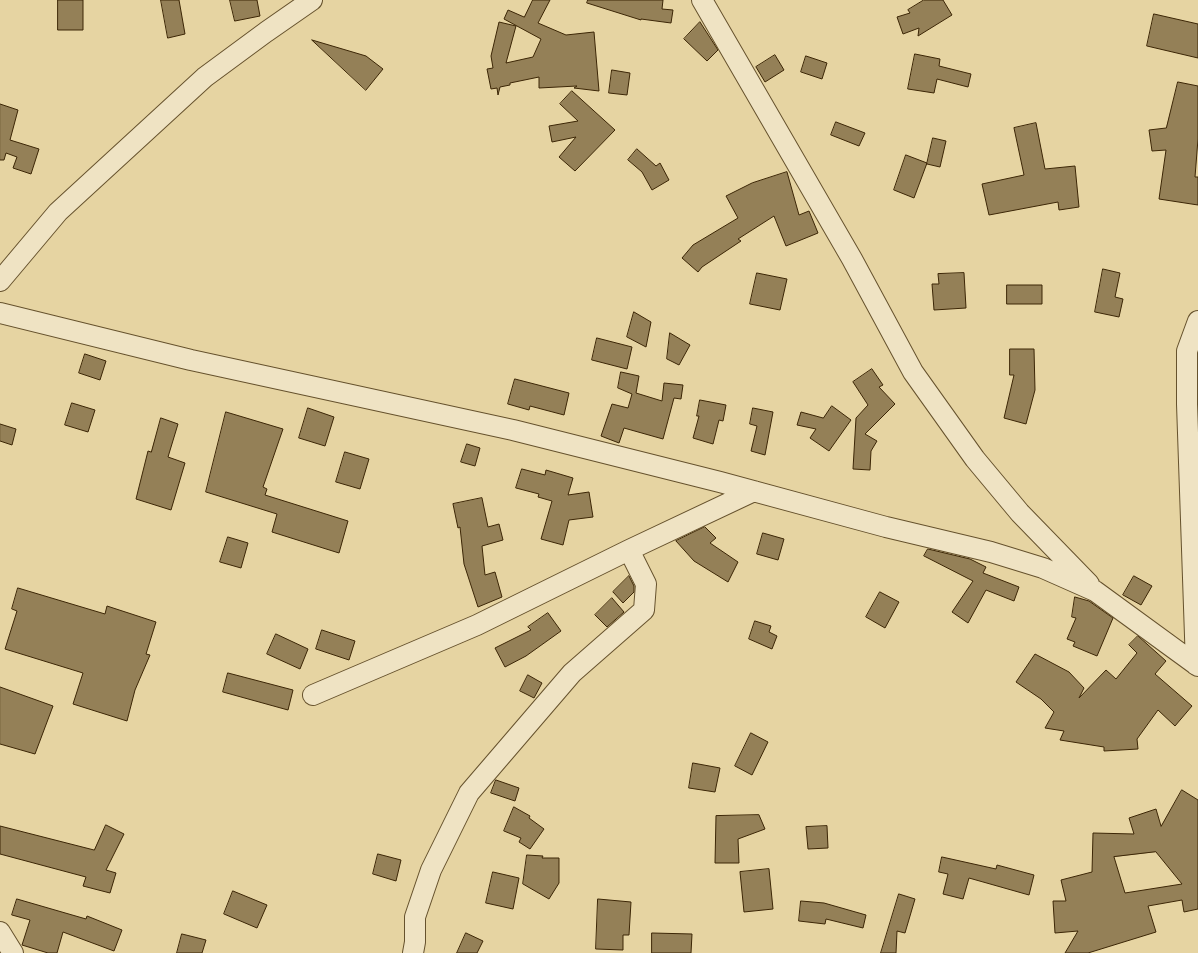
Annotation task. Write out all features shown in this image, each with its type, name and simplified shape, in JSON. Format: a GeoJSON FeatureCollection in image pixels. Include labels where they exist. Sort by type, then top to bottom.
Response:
{"type":"FeatureCollection","features":[{"type":"Feature","properties":{"kind":"street"},"geometry":{"type":"LineString","coordinates":[[0,280],[58,212],[205,77],[312,0]]}},
{"type":"Feature","properties":{"kind":"street"},"geometry":{"type":"LineString","coordinates":[[702,0],[852,259],[913,372],[975,459],[1020,513],[1095,591],[1197,666]]}},
{"type":"Feature","properties":{"kind":"street"},"geometry":{"type":"LineString","coordinates":[[0,313],[191,360],[514,430],[754,491],[886,527],[991,552],[1043,568],[1095,591]]}},
{"type":"Feature","properties":{"kind":"street"},"geometry":{"type":"LineString","coordinates":[[1197,666],[1187,397],[1187,351],[1198,321]]}},
{"type":"Feature","properties":{"kind":"street"},"geometry":{"type":"LineString","coordinates":[[313,695],[477,625],[629,550],[754,491]]}},
{"type":"Feature","properties":{"kind":"street"},"geometry":{"type":"LineString","coordinates":[[413,953],[415,942],[415,917],[431,870],[469,793],[572,673],[644,610],[646,584],[629,550]]}},
{"type":"Feature","properties":{"kind":"street"},"geometry":{"type":"LineString","coordinates":[[0,932],[13,953]]}},
{"type":"Feature","properties":{"kind":"building"},"geometry":{"type":"Polygon","coordinates":[[[58,0],[83,0],[83,30],[58,30],[58,0]]]}},
{"type":"Feature","properties":{"kind":"building"},"geometry":{"type":"Polygon","coordinates":[[[161,0],[179,0],[185,34],[168,38],[161,0]]]}},
{"type":"Feature","properties":{"kind":"building"},"geometry":{"type":"Polygon","coordinates":[[[230,0],[257,0],[260,16],[235,21],[230,0]]]}},
{"type":"Feature","properties":{"kind":"building"},"geometry":{"type":"Polygon","coordinates":[[[533,0],[550,0],[538,23],[566,35],[594,32],[599,91],[574,88],[577,86],[539,88],[539,77],[510,83],[510,85],[500,87],[498,95],[497,88],[491,89],[487,69],[493,68],[491,56],[499,22],[516,26],[506,63],[533,57],[541,39],[504,19],[508,10],[524,17],[533,0]]]}},
{"type":"Feature","properties":{"kind":"building"},"geometry":{"type":"Polygon","coordinates":[[[588,0],[663,0],[662,9],[673,10],[671,23],[641,20],[587,3],[588,0]]]}},
{"type":"Feature","properties":{"kind":"building"},"geometry":{"type":"Polygon","coordinates":[[[924,0],[943,0],[952,15],[918,36],[919,28],[903,34],[897,17],[910,13],[908,10],[924,0]]]}},
{"type":"Feature","properties":{"kind":"building"},"geometry":{"type":"Polygon","coordinates":[[[1154,14],[1198,24],[1198,58],[1147,46],[1154,14]]]}},
{"type":"Feature","properties":{"kind":"building"},"geometry":{"type":"Polygon","coordinates":[[[700,22],[718,50],[707,61],[684,39],[700,22]]]}},
{"type":"Feature","properties":{"kind":"building"},"geometry":{"type":"Polygon","coordinates":[[[312,40],[366,56],[383,69],[366,90],[312,40]]]}},
{"type":"Feature","properties":{"kind":"building"},"geometry":{"type":"Polygon","coordinates":[[[915,54],[940,59],[939,66],[971,74],[968,87],[937,79],[934,93],[908,89],[915,54]]]}},
{"type":"Feature","properties":{"kind":"building"},"geometry":{"type":"Polygon","coordinates":[[[775,55],[784,70],[765,82],[756,67],[775,55]]]}},
{"type":"Feature","properties":{"kind":"building"},"geometry":{"type":"Polygon","coordinates":[[[806,56],[827,63],[822,79],[801,72],[806,56]]]}},
{"type":"Feature","properties":{"kind":"building"},"geometry":{"type":"Polygon","coordinates":[[[612,70],[630,73],[627,95],[609,93],[612,70]]]}},
{"type":"Feature","properties":{"kind":"building"},"geometry":{"type":"Polygon","coordinates":[[[1178,82],[1198,86],[1198,139],[1195,177],[1198,177],[1198,205],[1159,199],[1166,150],[1152,151],[1149,130],[1166,128],[1178,82]]]}},
{"type":"Feature","properties":{"kind":"building"},"geometry":{"type":"Polygon","coordinates":[[[572,91],[615,130],[575,171],[559,157],[576,137],[552,142],[549,126],[578,121],[560,104],[572,91]]]}},
{"type":"Feature","properties":{"kind":"building"},"geometry":{"type":"Polygon","coordinates":[[[0,104],[18,110],[10,140],[39,149],[31,174],[13,168],[17,157],[6,153],[4,160],[0,160],[0,104]]]}},
{"type":"Feature","properties":{"kind":"building"},"geometry":{"type":"Polygon","coordinates":[[[836,122],[865,133],[859,146],[831,135],[836,122]]]}},
{"type":"Feature","properties":{"kind":"building"},"geometry":{"type":"Polygon","coordinates":[[[1036,123],[1045,169],[1075,166],[1079,207],[1059,210],[1058,202],[989,215],[982,184],[1024,175],[1014,128],[1036,123]]]}},
{"type":"Feature","properties":{"kind":"building"},"geometry":{"type":"Polygon","coordinates":[[[933,138],[946,141],[940,167],[927,164],[933,138]]]}},
{"type":"Feature","properties":{"kind":"building"},"geometry":{"type":"Polygon","coordinates":[[[637,149],[656,166],[660,163],[669,180],[652,190],[642,172],[628,160],[637,149]]]}},
{"type":"Feature","properties":{"kind":"building"},"geometry":{"type":"Polygon","coordinates":[[[906,155],[927,163],[914,198],[894,190],[906,155]]]}},
{"type":"Feature","properties":{"kind":"building"},"geometry":{"type":"Polygon","coordinates":[[[787,172],[799,215],[809,211],[818,233],[786,246],[774,216],[738,239],[741,241],[702,267],[698,272],[682,258],[693,245],[738,218],[726,196],[752,183],[787,172]]]}},
{"type":"Feature","properties":{"kind":"building"},"geometry":{"type":"Polygon","coordinates":[[[1103,269],[1120,273],[1115,297],[1123,299],[1119,317],[1095,312],[1103,269]]]}},
{"type":"Feature","properties":{"kind":"building"},"geometry":{"type":"Polygon","coordinates":[[[757,273],[787,279],[780,310],[750,304],[757,273]]]}},
{"type":"Feature","properties":{"kind":"building"},"geometry":{"type":"Polygon","coordinates":[[[964,273],[966,308],[934,310],[932,284],[939,284],[938,274],[964,273]]]}},
{"type":"Feature","properties":{"kind":"building"},"geometry":{"type":"Polygon","coordinates":[[[1007,285],[1042,285],[1042,304],[1007,304],[1007,285]]]}},
{"type":"Feature","properties":{"kind":"building"},"geometry":{"type":"Polygon","coordinates":[[[634,312],[651,322],[646,347],[627,337],[634,312]]]}},
{"type":"Feature","properties":{"kind":"building"},"geometry":{"type":"Polygon","coordinates":[[[670,333],[690,345],[679,365],[667,359],[670,333]]]}},
{"type":"Feature","properties":{"kind":"building"},"geometry":{"type":"Polygon","coordinates":[[[597,338],[632,347],[627,369],[592,360],[597,338]]]}},
{"type":"Feature","properties":{"kind":"building"},"geometry":{"type":"Polygon","coordinates":[[[1010,349],[1034,349],[1035,390],[1026,424],[1004,418],[1014,375],[1010,375],[1010,349]]]}},
{"type":"Feature","properties":{"kind":"building"},"geometry":{"type":"Polygon","coordinates":[[[85,354],[106,361],[100,380],[79,373],[85,354]]]}},
{"type":"Feature","properties":{"kind":"building"},"geometry":{"type":"Polygon","coordinates":[[[872,369],[883,385],[879,387],[895,404],[865,434],[877,441],[871,451],[870,470],[853,469],[856,418],[868,405],[853,382],[872,369]]]}},
{"type":"Feature","properties":{"kind":"building"},"geometry":{"type":"Polygon","coordinates":[[[621,372],[639,376],[636,393],[662,401],[664,383],[683,385],[681,399],[674,398],[663,439],[624,428],[619,443],[601,436],[612,404],[628,408],[632,394],[618,388],[621,372]]]}},
{"type":"Feature","properties":{"kind":"building"},"geometry":{"type":"Polygon","coordinates":[[[515,379],[569,393],[564,415],[530,406],[529,410],[508,404],[515,379]]]}},
{"type":"Feature","properties":{"kind":"building"},"geometry":{"type":"Polygon","coordinates":[[[700,400],[726,405],[723,421],[719,420],[713,444],[693,438],[699,416],[697,416],[700,400]]]}},
{"type":"Feature","properties":{"kind":"building"},"geometry":{"type":"Polygon","coordinates":[[[72,403],[95,410],[88,432],[65,425],[72,403]]]}},
{"type":"Feature","properties":{"kind":"building"},"geometry":{"type":"Polygon","coordinates":[[[832,406],[851,420],[829,451],[810,438],[816,429],[797,425],[801,412],[823,418],[832,406]]]}},
{"type":"Feature","properties":{"kind":"building"},"geometry":{"type":"Polygon","coordinates":[[[308,408],[334,417],[325,446],[299,438],[308,408]]]}},
{"type":"Feature","properties":{"kind":"building"},"geometry":{"type":"Polygon","coordinates":[[[753,408],[773,412],[765,455],[751,451],[757,426],[750,424],[753,408]]]}},
{"type":"Feature","properties":{"kind":"building"},"geometry":{"type":"Polygon","coordinates":[[[226,412],[283,429],[263,487],[267,489],[265,495],[348,521],[339,553],[272,532],[277,514],[206,492],[226,412]]]}},
{"type":"Feature","properties":{"kind":"building"},"geometry":{"type":"Polygon","coordinates":[[[161,418],[178,424],[168,457],[185,463],[171,510],[136,499],[148,451],[151,452],[161,418]]]}},
{"type":"Feature","properties":{"kind":"building"},"geometry":{"type":"Polygon","coordinates":[[[0,424],[16,429],[12,445],[0,441],[0,424]]]}},
{"type":"Feature","properties":{"kind":"building"},"geometry":{"type":"Polygon","coordinates":[[[467,444],[480,448],[475,466],[461,462],[467,444]]]}},
{"type":"Feature","properties":{"kind":"building"},"geometry":{"type":"Polygon","coordinates":[[[345,452],[369,459],[360,489],[336,482],[345,452]]]}},
{"type":"Feature","properties":{"kind":"building"},"geometry":{"type":"Polygon","coordinates":[[[522,469],[545,475],[546,470],[573,478],[568,495],[589,492],[593,517],[569,520],[563,545],[541,539],[552,501],[538,497],[539,494],[516,488],[522,469]]]}},
{"type":"Feature","properties":{"kind":"building"},"geometry":{"type":"Polygon","coordinates":[[[482,498],[488,527],[499,524],[503,540],[482,546],[485,575],[495,572],[502,597],[478,607],[464,564],[460,527],[458,528],[453,504],[482,498]]]}},
{"type":"Feature","properties":{"kind":"building"},"geometry":{"type":"Polygon","coordinates":[[[705,527],[716,538],[710,543],[738,562],[728,582],[694,561],[676,541],[705,527]]]}},
{"type":"Feature","properties":{"kind":"building"},"geometry":{"type":"Polygon","coordinates":[[[763,533],[784,539],[778,560],[757,554],[763,533]]]}},
{"type":"Feature","properties":{"kind":"building"},"geometry":{"type":"Polygon","coordinates":[[[228,537],[248,543],[241,568],[220,562],[228,537]]]}},
{"type":"Feature","properties":{"kind":"building"},"geometry":{"type":"Polygon","coordinates":[[[928,549],[970,559],[986,567],[983,573],[1019,587],[1014,601],[986,590],[968,623],[952,612],[973,581],[924,556],[928,549]]]}},
{"type":"Feature","properties":{"kind":"building"},"geometry":{"type":"Polygon","coordinates":[[[629,576],[634,586],[634,592],[623,603],[613,592],[629,576]]]}},
{"type":"Feature","properties":{"kind":"building"},"geometry":{"type":"Polygon","coordinates":[[[1134,576],[1152,586],[1141,605],[1123,595],[1134,576]]]}},
{"type":"Feature","properties":{"kind":"building"},"geometry":{"type":"Polygon","coordinates":[[[18,588],[105,614],[107,606],[156,622],[146,654],[150,655],[135,690],[127,721],[73,704],[83,673],[5,649],[17,611],[12,609],[18,588]]]}},
{"type":"Feature","properties":{"kind":"building"},"geometry":{"type":"Polygon","coordinates":[[[880,592],[899,602],[885,628],[866,617],[880,592]]]}},
{"type":"Feature","properties":{"kind":"building"},"geometry":{"type":"Polygon","coordinates":[[[1075,597],[1089,601],[1113,618],[1097,656],[1073,646],[1075,642],[1067,639],[1076,618],[1072,617],[1075,597]]]}},
{"type":"Feature","properties":{"kind":"building"},"geometry":{"type":"Polygon","coordinates":[[[612,598],[624,612],[607,627],[595,615],[612,598]]]}},
{"type":"Feature","properties":{"kind":"building"},"geometry":{"type":"Polygon","coordinates":[[[548,613],[561,631],[526,656],[505,667],[495,648],[531,630],[528,627],[548,613]]]}},
{"type":"Feature","properties":{"kind":"building"},"geometry":{"type":"Polygon","coordinates":[[[755,621],[771,626],[769,632],[777,636],[772,649],[749,639],[755,621]]]}},
{"type":"Feature","properties":{"kind":"building"},"geometry":{"type":"Polygon","coordinates":[[[322,630],[355,641],[349,660],[316,649],[322,630]]]}},
{"type":"Feature","properties":{"kind":"building"},"geometry":{"type":"Polygon","coordinates":[[[276,634],[308,649],[300,669],[267,654],[276,634]]]}},
{"type":"Feature","properties":{"kind":"building"},"geometry":{"type":"Polygon","coordinates":[[[1138,636],[1166,661],[1155,674],[1192,706],[1175,726],[1158,710],[1137,739],[1138,749],[1104,751],[1104,747],[1060,740],[1064,731],[1045,728],[1054,712],[1041,699],[1016,682],[1035,654],[1069,672],[1084,688],[1079,698],[1106,670],[1116,679],[1137,653],[1129,645],[1138,636]]]}},
{"type":"Feature","properties":{"kind":"building"},"geometry":{"type":"Polygon","coordinates":[[[228,673],[293,690],[288,710],[223,692],[228,673]]]}},
{"type":"Feature","properties":{"kind":"building"},"geometry":{"type":"Polygon","coordinates":[[[528,675],[542,683],[534,698],[520,691],[528,675]]]}},
{"type":"Feature","properties":{"kind":"building"},"geometry":{"type":"Polygon","coordinates":[[[0,687],[53,706],[35,754],[0,744],[0,687]]]}},
{"type":"Feature","properties":{"kind":"building"},"geometry":{"type":"Polygon","coordinates":[[[751,733],[768,742],[752,775],[735,766],[751,733]]]}},
{"type":"Feature","properties":{"kind":"building"},"geometry":{"type":"Polygon","coordinates":[[[693,763],[720,768],[715,792],[689,788],[693,763]]]}},
{"type":"Feature","properties":{"kind":"building"},"geometry":{"type":"Polygon","coordinates":[[[496,780],[519,788],[515,801],[491,793],[496,780]]]}},
{"type":"Feature","properties":{"kind":"building"},"geometry":{"type":"Polygon","coordinates":[[[1182,790],[1198,800],[1198,909],[1184,912],[1182,900],[1148,906],[1156,932],[1088,953],[1065,953],[1078,931],[1055,933],[1053,901],[1066,901],[1061,880],[1092,872],[1093,833],[1134,834],[1129,818],[1156,809],[1161,826],[1182,790]],[[1156,852],[1114,857],[1125,893],[1182,884],[1156,852]]]}},
{"type":"Feature","properties":{"kind":"building"},"geometry":{"type":"Polygon","coordinates":[[[514,807],[530,816],[529,818],[544,829],[530,849],[519,842],[521,838],[504,831],[514,807]]]}},
{"type":"Feature","properties":{"kind":"building"},"geometry":{"type":"Polygon","coordinates":[[[759,815],[765,829],[738,839],[739,863],[715,863],[716,816],[759,815]]]}},
{"type":"Feature","properties":{"kind":"building"},"geometry":{"type":"Polygon","coordinates":[[[106,825],[124,834],[106,870],[116,873],[110,893],[83,886],[86,877],[0,854],[0,826],[94,850],[106,825]]]}},
{"type":"Feature","properties":{"kind":"building"},"geometry":{"type":"Polygon","coordinates":[[[827,826],[828,848],[808,849],[806,827],[827,826]]]}},
{"type":"Feature","properties":{"kind":"building"},"geometry":{"type":"Polygon","coordinates":[[[378,854],[401,860],[396,881],[373,874],[378,854]]]}},
{"type":"Feature","properties":{"kind":"building"},"geometry":{"type":"Polygon","coordinates":[[[527,855],[543,856],[542,858],[559,858],[559,883],[549,899],[523,884],[527,855]]]}},
{"type":"Feature","properties":{"kind":"building"},"geometry":{"type":"Polygon","coordinates":[[[942,857],[996,869],[997,865],[1034,875],[1029,895],[969,878],[963,899],[943,894],[948,874],[939,872],[942,857]]]}},
{"type":"Feature","properties":{"kind":"building"},"geometry":{"type":"Polygon","coordinates":[[[769,869],[773,909],[744,912],[740,872],[769,869]]]}},
{"type":"Feature","properties":{"kind":"building"},"geometry":{"type":"Polygon","coordinates":[[[493,872],[519,878],[513,909],[486,903],[493,872]]]}},
{"type":"Feature","properties":{"kind":"building"},"geometry":{"type":"Polygon","coordinates":[[[233,891],[267,905],[257,928],[224,914],[233,891]]]}},
{"type":"Feature","properties":{"kind":"building"},"geometry":{"type":"Polygon","coordinates":[[[899,894],[915,899],[905,933],[897,931],[896,953],[881,953],[899,894]]]}},
{"type":"Feature","properties":{"kind":"building"},"geometry":{"type":"Polygon","coordinates":[[[17,899],[86,919],[87,916],[122,930],[114,951],[63,932],[57,953],[48,953],[22,945],[30,920],[12,915],[17,899]]]}},
{"type":"Feature","properties":{"kind":"building"},"geometry":{"type":"Polygon","coordinates":[[[598,899],[631,902],[629,935],[623,935],[623,950],[596,949],[598,899]]]}},
{"type":"Feature","properties":{"kind":"building"},"geometry":{"type":"Polygon","coordinates":[[[801,901],[824,903],[866,915],[863,928],[826,919],[825,924],[799,921],[801,901]]]}},
{"type":"Feature","properties":{"kind":"building"},"geometry":{"type":"Polygon","coordinates":[[[466,933],[483,941],[477,953],[457,953],[466,933]]]}},
{"type":"Feature","properties":{"kind":"building"},"geometry":{"type":"Polygon","coordinates":[[[652,933],[692,934],[691,953],[652,953],[652,933]]]}},
{"type":"Feature","properties":{"kind":"building"},"geometry":{"type":"Polygon","coordinates":[[[182,934],[206,940],[202,953],[177,953],[182,934]]]}}]}
